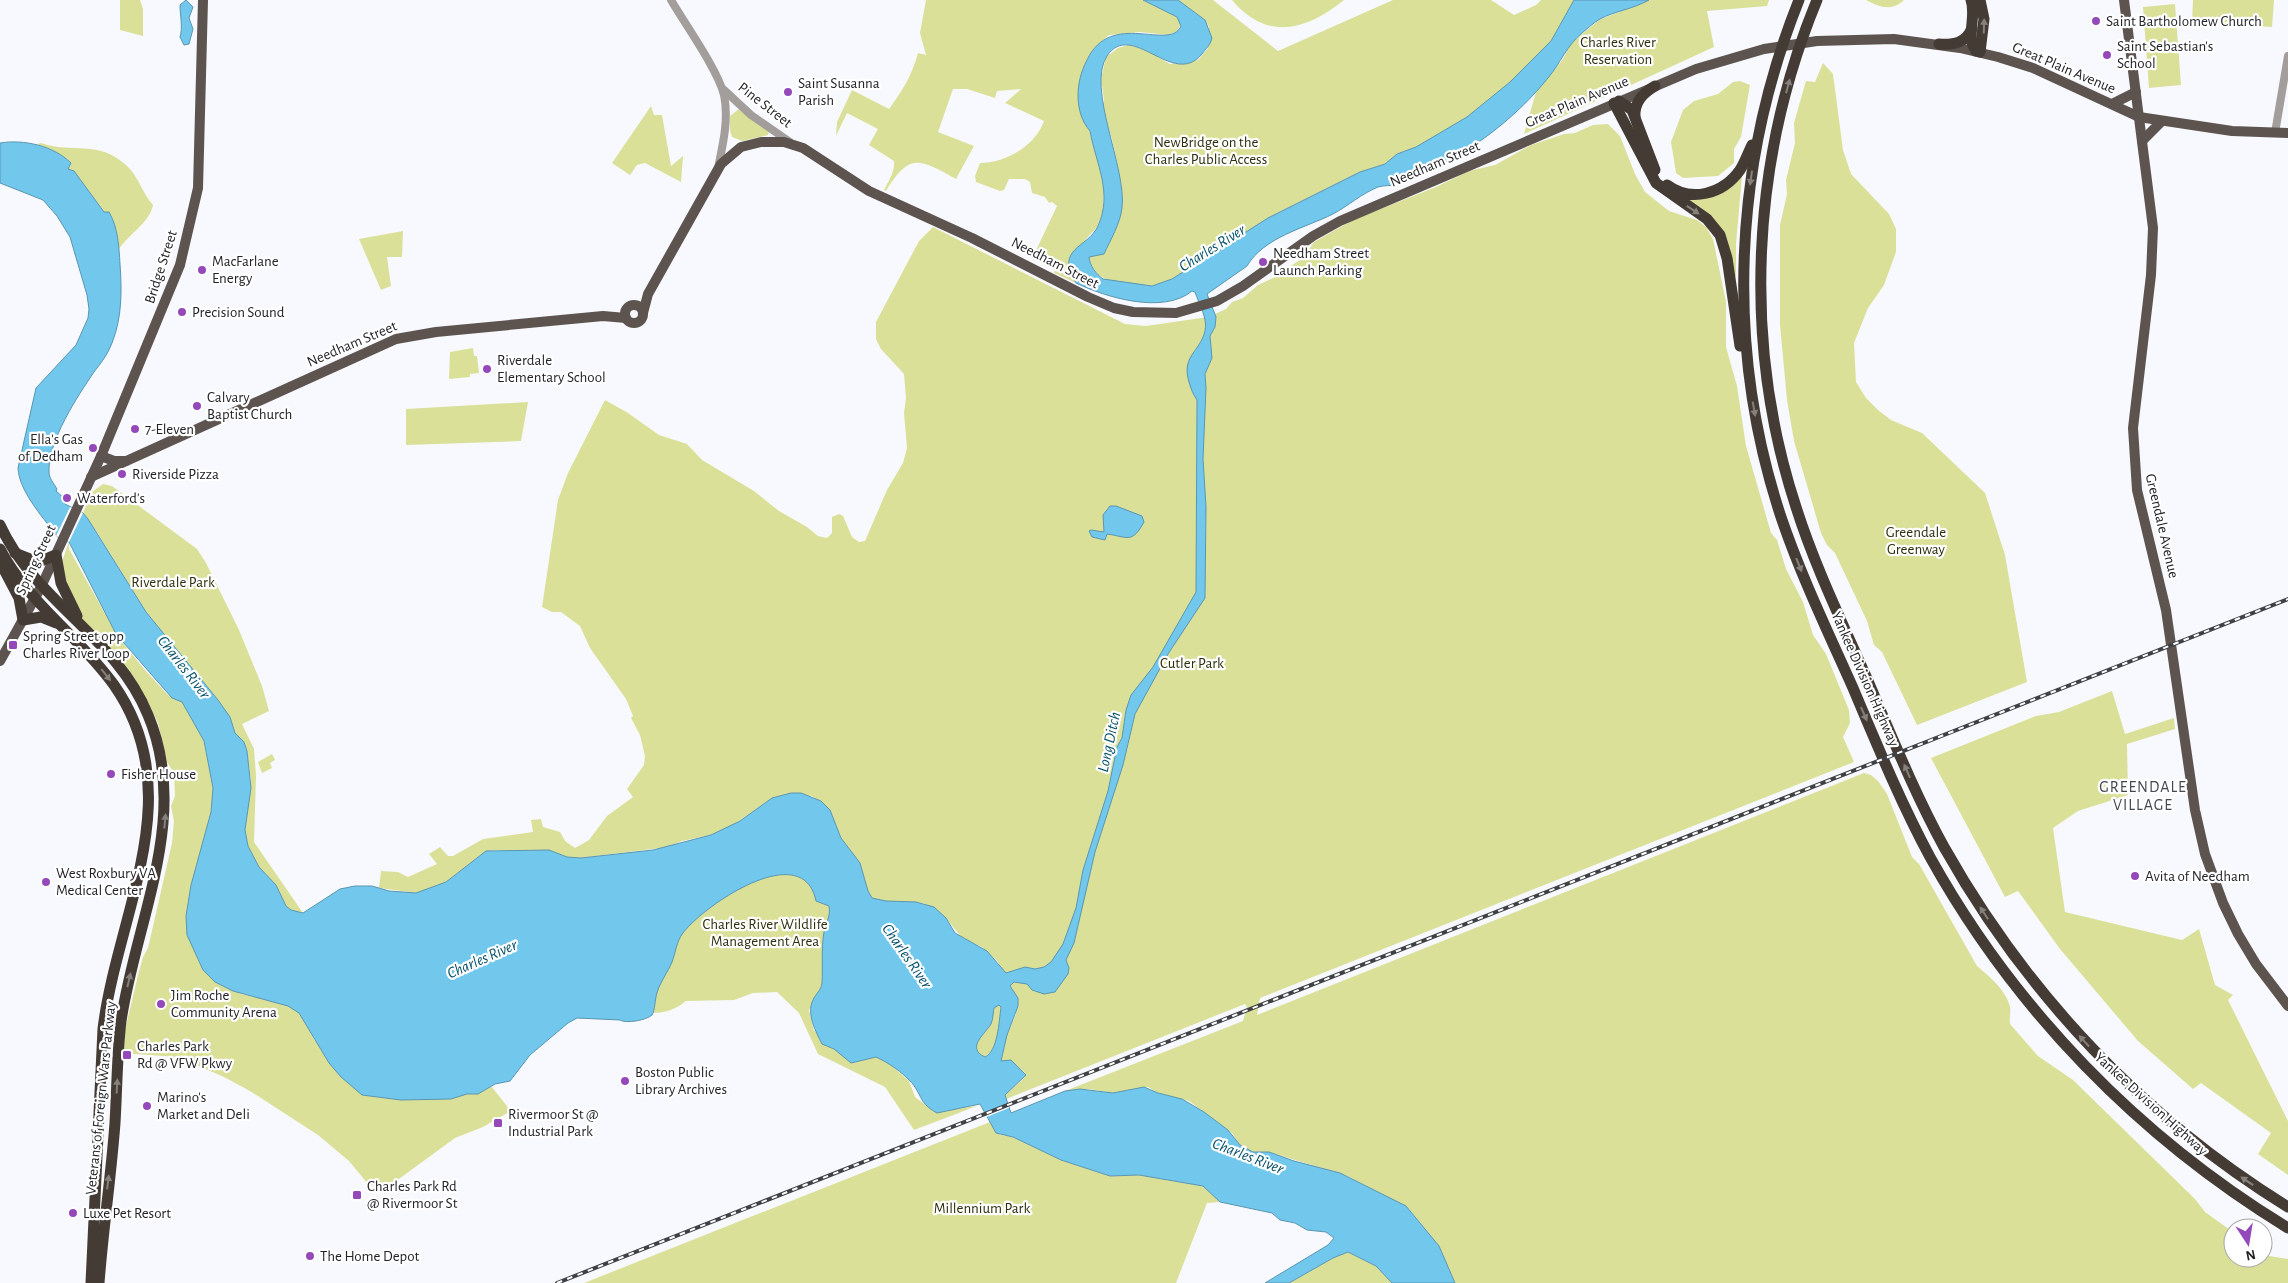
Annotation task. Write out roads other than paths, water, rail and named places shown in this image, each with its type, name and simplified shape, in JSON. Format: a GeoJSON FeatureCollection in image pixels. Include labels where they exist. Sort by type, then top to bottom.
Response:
{"type":"FeatureCollection","features":[{"type":"Feature","properties":{"kind":"highway","name":"Yankee Division Highway"},"geometry":{"type":"LineString","coordinates":[[1799,0],[1779,55],[1759,130],[1749,189],[1744,248],[1744,306],[1749,375],[1765,462],[1792,546],[1904,804],[1930,856],[1960,907],[2028,1002],[2066,1047],[2107,1088],[2196,1165],[2288,1228]]}},
{"type":"Feature","properties":{"kind":"highway","name":"Yankee Division Highway"},"geometry":{"type":"LineString","coordinates":[[1818,0],[1796,58],[1774,143],[1765,200],[1761,268],[1762,326],[1772,413],[1787,479],[1808,542],[1925,810],[1962,878],[2016,959],[2077,1034],[2138,1095],[2212,1156],[2288,1208]]}},
{"type":"Feature","properties":{"kind":"highway"},"geometry":{"type":"LineString","coordinates":[[1971,0],[1974,11],[1972,41],[1978,52]]}},
{"type":"Feature","properties":{"kind":"highway"},"geometry":{"type":"LineString","coordinates":[[1978,52],[1984,19],[1980,0]]}},
{"type":"Feature","properties":{"kind":"highway"},"geometry":{"type":"LineString","coordinates":[[1939,44],[1960,42],[1969,34],[1973,24]]}},
{"type":"Feature","properties":{"kind":"highway"},"geometry":{"type":"LineString","coordinates":[[1636,118],[1637,102],[1655,86]]}},
{"type":"Feature","properties":{"kind":"highway"},"geometry":{"type":"LineString","coordinates":[[1617,102],[1630,108],[1636,118],[1658,175],[1673,189],[1693,194],[1714,191],[1733,178],[1741,167],[1759,130]]}},
{"type":"Feature","properties":{"kind":"highway"},"geometry":{"type":"LineString","coordinates":[[1617,102],[1656,183],[1707,220],[1722,240],[1727,258],[1739,342],[1749,375]]}},
{"type":"Feature","properties":{"kind":"highway","name":"Veterans of Foreign Wars Parkway"},"geometry":{"type":"LineString","coordinates":[[0,526],[14,552],[41,587],[117,663],[143,704],[160,749],[166,792],[162,845],[130,978],[121,1026],[114,1128],[99,1283]]}},
{"type":"Feature","properties":{"kind":"highway","name":"Veterans of Foreign Wars Parkway"},"geometry":{"type":"LineString","coordinates":[[0,550],[20,581],[102,670],[124,702],[142,746],[150,793],[146,840],[105,1014],[98,1114],[91,1283]]}},
{"type":"Feature","properties":{"kind":"highway"},"geometry":{"type":"LineString","coordinates":[[14,552],[35,562],[44,561],[56,555],[62,588],[84,629]]}},
{"type":"Feature","properties":{"kind":"highway"},"geometry":{"type":"LineString","coordinates":[[0,561],[19,598],[23,620],[43,617],[62,626]]}},
{"type":"Feature","properties":{"kind":"highway"},"geometry":{"type":"LineString","coordinates":[[150,793],[166,792]]}},
{"type":"Feature","properties":{"kind":"main road","name":"Bridge Street"},"geometry":{"type":"LineString","coordinates":[[69,525],[101,456],[171,291],[194,208],[199,164],[203,0]]}},
{"type":"Feature","properties":{"kind":"main road","name":"Greendale Avenue"},"geometry":{"type":"LineString","coordinates":[[2124,0],[2153,228],[2153,255],[2134,420],[2134,461],[2140,504],[2164,600],[2195,810],[2205,854],[2223,903],[2238,934],[2256,964],[2288,1006]]}},
{"type":"Feature","properties":{"kind":"main road","name":"Great Plain Avenue"},"geometry":{"type":"LineString","coordinates":[[1516,145],[1708,65],[1764,49],[1817,41],[1884,39],[1939,44],[1978,52],[2038,70],[2139,117],[2161,122],[2232,131],[2288,133]]}},
{"type":"Feature","properties":{"kind":"main road"},"geometry":{"type":"LineString","coordinates":[[2112,104],[2136,92]]}},
{"type":"Feature","properties":{"kind":"main road"},"geometry":{"type":"LineString","coordinates":[[2142,141],[2161,122]]}},
{"type":"Feature","properties":{"kind":"main road","name":"Needham Street"},"geometry":{"type":"LineString","coordinates":[[643,314],[648,294],[718,168],[731,154],[744,146],[761,142],[792,144],[812,153],[868,191],[943,224],[1109,306],[1133,312],[1154,314],[1195,309],[1217,301],[1334,224],[1516,145]]}},
{"type":"Feature","properties":{"kind":"main road","name":"Needham Street"},"geometry":{"type":"LineString","coordinates":[[91,477],[396,339],[436,332],[603,316],[629,310],[648,294]]}},
{"type":"Feature","properties":{"kind":"main road"},"geometry":{"type":"LineString","coordinates":[[642,308],[643,314],[641,319],[636,322],[630,322],[629,310],[642,308]]}},
{"type":"Feature","properties":{"kind":"main road"},"geometry":{"type":"LineString","coordinates":[[101,456],[116,461],[130,460]]}},
{"type":"Feature","properties":{"kind":"main road","name":"Spring Street"},"geometry":{"type":"LineString","coordinates":[[0,661],[36,598],[69,525]]}},
{"type":"Feature","properties":{"kind":"street","name":"Pine Street"},"geometry":{"type":"LineString","coordinates":[[671,0],[722,88],[731,154]]}},
{"type":"Feature","properties":{"kind":"street"},"geometry":{"type":"LineString","coordinates":[[2275,132],[2288,56]]}},
{"type":"Feature","properties":{"kind":"street","name":"Pine Street"},"geometry":{"type":"LineString","coordinates":[[722,88],[751,115],[792,144]]}},
{"type":"Feature","properties":{"kind":"street","name":"Pine Street"},"geometry":{"type":"LineString","coordinates":[[718,168],[726,126]]}},
{"type":"Feature","properties":{"kind":"water"},"geometry":{"type":"Polygon","coordinates":[[[186,0],[193,7],[189,18],[193,29],[189,44],[184,45],[180,37],[180,5],[186,0]]]}},
{"type":"Feature","properties":{"kind":"water","name":"Charles River"},"geometry":{"type":"Polygon","coordinates":[[[1143,0],[1178,0],[1205,20],[1212,38],[1202,54],[1191,63],[1178,64],[1128,45],[1117,47],[1107,56],[1102,70],[1101,88],[1104,108],[1122,191],[1122,208],[1119,220],[1104,254],[1089,257],[1094,270],[1103,279],[1152,286],[1172,279],[1268,218],[1360,172],[1385,164],[1397,154],[1416,147],[1467,117],[1510,82],[1551,41],[1574,0],[1649,0],[1606,16],[1590,26],[1572,43],[1552,73],[1524,105],[1496,129],[1466,150],[1434,168],[1396,185],[1381,186],[1372,190],[1333,214],[1274,240],[1254,256],[1247,266],[1207,294],[1216,317],[1215,327],[1210,336],[1212,358],[1205,374],[1203,459],[1206,507],[1205,598],[1168,654],[1135,714],[1123,765],[1095,852],[1074,943],[1066,960],[1069,968],[1068,974],[1055,992],[1044,994],[1032,990],[1027,984],[1014,982],[1010,986],[1018,998],[1018,1006],[1007,1035],[1001,1061],[1011,1060],[1026,1075],[1005,1095],[1011,1113],[1065,1091],[1080,1089],[1113,1093],[1144,1087],[1158,1093],[1182,1099],[1204,1112],[1228,1130],[1240,1145],[1253,1152],[1269,1152],[1294,1161],[1340,1173],[1406,1206],[1439,1246],[1455,1283],[1392,1283],[1376,1266],[1348,1252],[1333,1258],[1289,1283],[1265,1283],[1328,1245],[1334,1238],[1326,1232],[1307,1230],[1295,1223],[1280,1220],[1272,1213],[1220,1202],[1203,1186],[1139,1175],[1110,1176],[1061,1160],[1013,1137],[996,1133],[980,1104],[937,1113],[924,1103],[908,1079],[886,1062],[876,1057],[851,1063],[834,1049],[822,1044],[811,1017],[811,1005],[822,983],[823,938],[829,916],[829,906],[816,901],[807,883],[793,875],[773,876],[752,883],[730,894],[694,921],[679,940],[672,962],[658,989],[653,1013],[649,1017],[627,1022],[577,1018],[568,1023],[530,1055],[510,1081],[495,1084],[478,1094],[467,1094],[451,1099],[401,1100],[362,1095],[341,1077],[329,1063],[299,1013],[288,1006],[233,991],[215,982],[203,970],[187,935],[186,916],[191,885],[211,812],[213,788],[204,741],[182,702],[172,698],[116,634],[69,542],[57,536],[44,520],[22,486],[19,477],[18,468],[36,388],[76,345],[88,318],[89,309],[87,295],[70,237],[57,216],[43,200],[0,183],[0,143],[29,143],[47,148],[64,157],[71,163],[68,169],[74,171],[104,212],[109,212],[112,218],[118,244],[121,284],[118,324],[106,355],[80,394],[58,433],[50,460],[49,474],[57,489],[56,491],[64,498],[65,504],[83,513],[88,519],[146,612],[218,700],[230,717],[235,733],[244,742],[247,751],[251,788],[245,830],[248,846],[259,867],[276,885],[286,906],[291,910],[303,913],[340,889],[355,886],[372,886],[389,891],[416,893],[446,882],[486,851],[549,850],[567,857],[581,858],[653,850],[711,835],[740,821],[772,798],[791,793],[801,793],[821,801],[830,810],[841,838],[860,863],[868,891],[872,898],[886,901],[916,902],[934,907],[946,918],[955,933],[987,951],[1006,973],[1025,967],[1035,969],[1044,967],[1051,962],[1063,944],[1076,908],[1083,870],[1108,791],[1131,695],[1153,667],[1196,592],[1197,400],[1191,389],[1187,366],[1205,331],[1206,326],[1201,306],[1195,292],[1192,291],[1180,298],[1166,302],[1150,303],[1102,294],[1076,283],[1070,271],[1069,262],[1075,250],[1098,226],[1104,202],[1102,178],[1090,131],[1081,115],[1079,106],[1079,87],[1085,64],[1097,45],[1110,37],[1124,34],[1165,35],[1175,33],[1181,26],[1177,17],[1143,0]],[[999,1005],[994,1008],[991,1024],[977,1045],[979,1053],[985,1057],[993,1049],[1001,1007],[999,1005]]]}},
{"type":"Feature","properties":{"kind":"water"},"geometry":{"type":"Polygon","coordinates":[[[1110,506],[1116,506],[1142,516],[1144,522],[1136,534],[1125,537],[1107,534],[1105,540],[1092,537],[1089,531],[1091,530],[1104,532],[1103,515],[1110,506]]]}},
{"type":"Feature","properties":{"kind":"railway"},"geometry":{"type":"LineString","coordinates":[[557,1283],[2288,599]]}},
{"type":"Feature","properties":{"kind":"place","name":"Saint Bartholomew Church"},"geometry":{"type":"Point","coordinates":[2096,21]}},
{"type":"Feature","properties":{"kind":"place","name":"Saint Sebastian's School"},"geometry":{"type":"Point","coordinates":[2107,55]}},
{"type":"Feature","properties":{"kind":"place","name":"Saint Susanna Parish"},"geometry":{"type":"Point","coordinates":[788,92]}},
{"type":"Feature","properties":{"kind":"place","name":"Needham Street Launch Parking"},"geometry":{"type":"Point","coordinates":[1263,262]}},
{"type":"Feature","properties":{"kind":"place","name":"MacFarlane Energy"},"geometry":{"type":"Point","coordinates":[202,270]}},
{"type":"Feature","properties":{"kind":"place","name":"Precision Sound"},"geometry":{"type":"Point","coordinates":[182,312]}},
{"type":"Feature","properties":{"kind":"place","name":"Riverdale Elementary School"},"geometry":{"type":"Point","coordinates":[487,369]}},
{"type":"Feature","properties":{"kind":"place","name":"Calvary Baptist Church"},"geometry":{"type":"Point","coordinates":[197,406]}},
{"type":"Feature","properties":{"kind":"place","name":"7-Eleven"},"geometry":{"type":"Point","coordinates":[135,429]}},
{"type":"Feature","properties":{"kind":"place","name":"Ella's Gas of Dedham"},"geometry":{"type":"Point","coordinates":[93,448]}},
{"type":"Feature","properties":{"kind":"place","name":"Riverside Pizza"},"geometry":{"type":"Point","coordinates":[122,474]}},
{"type":"Feature","properties":{"kind":"place","name":"Waterford's"},"geometry":{"type":"Point","coordinates":[67,498]}},
{"type":"Feature","properties":{"kind":"place","name":"Spring Street opp Charles River Loop"},"geometry":{"type":"Point","coordinates":[13,645]}},
{"type":"Feature","properties":{"kind":"place","name":"Fisher House"},"geometry":{"type":"Point","coordinates":[111,774]}},
{"type":"Feature","properties":{"kind":"place","name":"Avita of Needham"},"geometry":{"type":"Point","coordinates":[2135,876]}},
{"type":"Feature","properties":{"kind":"place","name":"West Roxbury VA Medical Center"},"geometry":{"type":"Point","coordinates":[46,882]}},
{"type":"Feature","properties":{"kind":"place","name":"Jim Roche Community Arena"},"geometry":{"type":"Point","coordinates":[161,1004]}},
{"type":"Feature","properties":{"kind":"place","name":"Charles Park Rd @ VFW Pkwy"},"geometry":{"type":"Point","coordinates":[127,1055]}},
{"type":"Feature","properties":{"kind":"place","name":"Boston Public Library Archives"},"geometry":{"type":"Point","coordinates":[625,1081]}},
{"type":"Feature","properties":{"kind":"place","name":"Marino's Market and Deli"},"geometry":{"type":"Point","coordinates":[147,1106]}},
{"type":"Feature","properties":{"kind":"place","name":"Rivermoor St @ Industrial Park"},"geometry":{"type":"Point","coordinates":[498,1123]}},
{"type":"Feature","properties":{"kind":"place","name":"Charles Park Rd @ Rivermoor St"},"geometry":{"type":"Point","coordinates":[357,1195]}},
{"type":"Feature","properties":{"kind":"place","name":"Luxe Pet Resort"},"geometry":{"type":"Point","coordinates":[73,1213]}},
{"type":"Feature","properties":{"kind":"place","name":"The Home Depot"},"geometry":{"type":"Point","coordinates":[310,1256]}},
{"type":"Feature","properties":{"kind":"district","name":"GREENDALE VILLAGE"},"geometry":{"type":"Point","coordinates":[2143,796]}},
{"type":"Feature","properties":{"kind":"park label","name":"Charles River Reservation"},"geometry":{"type":"Point","coordinates":[1618,50]}},
{"type":"Feature","properties":{"kind":"park label","name":"NewBridge on the Charles Public Access"},"geometry":{"type":"Point","coordinates":[1206,150]}},
{"type":"Feature","properties":{"kind":"park label","name":"Greendale Greenway"},"geometry":{"type":"Point","coordinates":[1916,540]}},
{"type":"Feature","properties":{"kind":"park label","name":"Riverdale Park"},"geometry":{"type":"Point","coordinates":[173,582]}},
{"type":"Feature","properties":{"kind":"park label","name":"Cutler Park"},"geometry":{"type":"Point","coordinates":[1192,663]}},
{"type":"Feature","properties":{"kind":"park label","name":"Charles River Wildlife Management Area"},"geometry":{"type":"Point","coordinates":[765,932]}},
{"type":"Feature","properties":{"kind":"park label","name":"Millennium Park"},"geometry":{"type":"Point","coordinates":[982,1208]}},
{"type":"Feature","properties":{"kind":"water label","name":"Long Ditch"},"geometry":{"type":"Point","coordinates":[1109,742]}}]}
